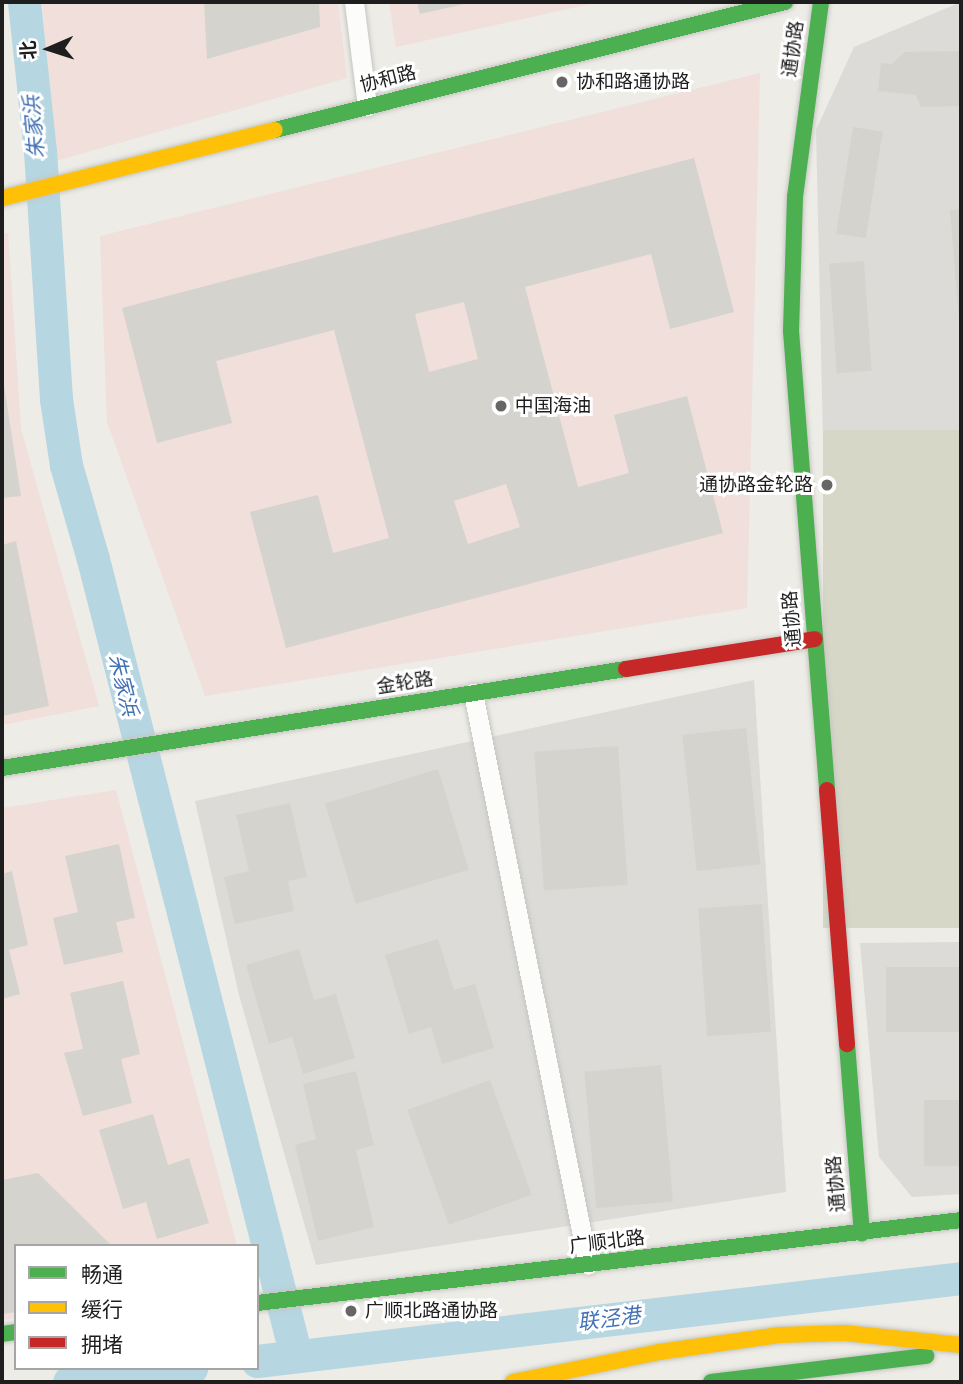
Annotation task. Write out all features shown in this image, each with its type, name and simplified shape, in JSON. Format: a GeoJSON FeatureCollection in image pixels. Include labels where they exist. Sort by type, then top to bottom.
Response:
{"type":"FeatureCollection","features":[{"type":"Feature","properties":{"kind":"main road","name":"协和路"},"geometry":{"type":"LineString","coordinates":[[8,197],[785,2]]}},
{"type":"Feature","properties":{"kind":"main road","name":"通协路"},"geometry":{"type":"LineString","coordinates":[[821,2],[797,166],[791,278],[792,344],[862,1233]]}},
{"type":"Feature","properties":{"kind":"main road","name":"金轮路"},"geometry":{"type":"LineString","coordinates":[[2,768],[815,639]]}},
{"type":"Feature","properties":{"kind":"main road","name":"广顺北路"},"geometry":{"type":"LineString","coordinates":[[259,1303],[961,1220]]}},
{"type":"Feature","properties":{"kind":"main road"},"geometry":{"type":"LineString","coordinates":[[513,1382],[659,1352],[780,1335],[845,1333],[961,1345]]}},
{"type":"Feature","properties":{"kind":"main road"},"geometry":{"type":"LineString","coordinates":[[711,1382],[961,1352]]}},
{"type":"Feature","properties":{"kind":"street"},"geometry":{"type":"LineString","coordinates":[[354,2],[367,106]]}},
{"type":"Feature","properties":{"kind":"street"},"geometry":{"type":"LineString","coordinates":[[473,693],[589,1265]]}},
{"type":"Feature","properties":{"kind":"shaded area"},"geometry":{"type":"Polygon","coordinates":[[[42,2],[338,2],[347,78],[56,161],[42,2]]]}},
{"type":"Feature","properties":{"kind":"shaded area"},"geometry":{"type":"Polygon","coordinates":[[[389,2],[599,2],[396,47],[389,2]]]}},
{"type":"Feature","properties":{"kind":"shaded area"},"geometry":{"type":"Polygon","coordinates":[[[961,2],[961,430],[823,438],[816,130],[854,47],[961,2]]]}},
{"type":"Feature","properties":{"kind":"shaded area"},"geometry":{"type":"Polygon","coordinates":[[[760,73],[747,608],[205,696],[107,422],[100,236],[760,73]]]}},
{"type":"Feature","properties":{"kind":"shaded area"},"geometry":{"type":"Polygon","coordinates":[[[8,233],[21,429],[99,706],[2,725],[2,234],[8,233]]]}},
{"type":"Feature","properties":{"kind":"shaded area"},"geometry":{"type":"Polygon","coordinates":[[[823,430],[961,430],[961,928],[823,928],[823,430]]]}},
{"type":"Feature","properties":{"kind":"shaded area"},"geometry":{"type":"Polygon","coordinates":[[[754,680],[786,1192],[316,1265],[239,995],[195,801],[754,680]]]}},
{"type":"Feature","properties":{"kind":"shaded area"},"geometry":{"type":"Polygon","coordinates":[[[116,790],[236,1244],[14,1244],[14,1318],[2,1320],[2,808],[116,790]]]}},
{"type":"Feature","properties":{"kind":"shaded area"},"geometry":{"type":"Polygon","coordinates":[[[961,942],[961,1194],[912,1197],[879,1157],[860,943],[961,942]]]}},
{"type":"Feature","properties":{"kind":"building"},"geometry":{"type":"Polygon","coordinates":[[[204,2],[319,2],[320,27],[207,59],[204,2]]]}},
{"type":"Feature","properties":{"kind":"building"},"geometry":{"type":"Polygon","coordinates":[[[417,2],[469,2],[469,3],[420,14],[417,2]]]}},
{"type":"Feature","properties":{"kind":"building"},"geometry":{"type":"Polygon","coordinates":[[[961,51],[961,106],[921,107],[916,95],[878,91],[881,63],[892,64],[905,52],[961,51]]]}},
{"type":"Feature","properties":{"kind":"building"},"geometry":{"type":"Polygon","coordinates":[[[853,127],[883,132],[866,238],[836,234],[853,127]]]}},
{"type":"Feature","properties":{"kind":"building"},"geometry":{"type":"Polygon","coordinates":[[[694,158],[734,312],[670,329],[651,254],[525,287],[578,487],[629,473],[614,415],[687,396],[723,533],[286,648],[250,512],[318,495],[333,553],[389,538],[334,330],[216,361],[232,423],[157,443],[122,308],[694,158]],[[464,302],[415,314],[429,372],[478,359],[464,302]],[[506,484],[454,501],[468,544],[520,527],[506,484]]]}},
{"type":"Feature","properties":{"kind":"building"},"geometry":{"type":"Polygon","coordinates":[[[961,209],[961,321],[959,321],[950,210],[961,209]]]}},
{"type":"Feature","properties":{"kind":"building"},"geometry":{"type":"Polygon","coordinates":[[[864,261],[872,371],[837,373],[829,263],[864,261]]]}},
{"type":"Feature","properties":{"kind":"building"},"geometry":{"type":"Polygon","coordinates":[[[2,372],[21,496],[2,498],[2,372]]]}},
{"type":"Feature","properties":{"kind":"building"},"geometry":{"type":"Polygon","coordinates":[[[16,541],[49,706],[2,716],[2,545],[16,541]]]}},
{"type":"Feature","properties":{"kind":"building"},"geometry":{"type":"Polygon","coordinates":[[[746,728],[760,864],[697,871],[682,735],[746,728]]]}},
{"type":"Feature","properties":{"kind":"building"},"geometry":{"type":"Polygon","coordinates":[[[618,746],[628,885],[544,891],[534,752],[618,746]]]}},
{"type":"Feature","properties":{"kind":"building"},"geometry":{"type":"Polygon","coordinates":[[[438,769],[469,869],[356,904],[325,803],[438,769]]]}},
{"type":"Feature","properties":{"kind":"building"},"geometry":{"type":"Polygon","coordinates":[[[290,803],[307,877],[288,881],[294,911],[235,924],[224,877],[249,871],[236,815],[290,803]]]}},
{"type":"Feature","properties":{"kind":"building"},"geometry":{"type":"Polygon","coordinates":[[[119,844],[135,918],[116,922],[123,952],[64,965],[53,918],[78,912],[65,856],[119,844]]]}},
{"type":"Feature","properties":{"kind":"building"},"geometry":{"type":"Polygon","coordinates":[[[12,871],[28,945],[9,950],[20,994],[2,999],[2,874],[12,871]]]}},
{"type":"Feature","properties":{"kind":"building"},"geometry":{"type":"Polygon","coordinates":[[[762,904],[771,1032],[707,1036],[698,908],[762,904]]]}},
{"type":"Feature","properties":{"kind":"building"},"geometry":{"type":"Polygon","coordinates":[[[438,939],[454,990],[475,984],[494,1048],[442,1064],[431,1027],[409,1034],[385,955],[438,939]]]}},
{"type":"Feature","properties":{"kind":"building"},"geometry":{"type":"Polygon","coordinates":[[[299,949],[314,1000],[336,994],[355,1058],[303,1074],[292,1037],[269,1044],[246,965],[299,949]]]}},
{"type":"Feature","properties":{"kind":"building"},"geometry":{"type":"Polygon","coordinates":[[[886,967],[961,967],[961,1032],[886,1032],[886,967]]]}},
{"type":"Feature","properties":{"kind":"building"},"geometry":{"type":"Polygon","coordinates":[[[123,981],[140,1054],[121,1059],[132,1103],[83,1116],[64,1053],[83,1049],[70,993],[123,981]]]}},
{"type":"Feature","properties":{"kind":"building"},"geometry":{"type":"Polygon","coordinates":[[[661,1065],[673,1201],[596,1208],[584,1072],[661,1065]]]}},
{"type":"Feature","properties":{"kind":"building"},"geometry":{"type":"Polygon","coordinates":[[[356,1071],[374,1145],[356,1150],[374,1227],[318,1241],[295,1145],[316,1139],[303,1084],[356,1071]]]}},
{"type":"Feature","properties":{"kind":"building"},"geometry":{"type":"Polygon","coordinates":[[[490,1080],[532,1195],[449,1225],[407,1110],[490,1080]]]}},
{"type":"Feature","properties":{"kind":"building"},"geometry":{"type":"Polygon","coordinates":[[[924,1100],[961,1100],[961,1166],[924,1166],[924,1100]]]}},
{"type":"Feature","properties":{"kind":"building"},"geometry":{"type":"Polygon","coordinates":[[[153,1114],[168,1165],[189,1158],[209,1223],[157,1239],[146,1202],[123,1209],[99,1130],[153,1114]]]}},
{"type":"Feature","properties":{"kind":"building"},"geometry":{"type":"Polygon","coordinates":[[[38,1173],[110,1244],[14,1244],[14,1312],[2,1314],[2,1180],[38,1173]]]}},
{"type":"Feature","properties":{"kind":"waterway","name":"朱家浜"},"geometry":{"type":"LineString","coordinates":[[24,2],[40,151],[56,399],[66,465],[93,559],[296,1356]]}},
{"type":"Feature","properties":{"kind":"waterway","name":"联泾港"},"geometry":{"type":"LineString","coordinates":[[259,1361],[961,1278]]}},
{"type":"Feature","properties":{"kind":"waterway","name":"联泾港"},"geometry":{"type":"LineString","coordinates":[[69,1382],[174,1370]]}},
{"type":"Feature","properties":{"kind":"traffic: fast"},"geometry":{"type":"LineString","coordinates":[[275,130],[785,2]]}},
{"type":"Feature","properties":{"kind":"traffic: fast"},"geometry":{"type":"LineString","coordinates":[[821,2],[795,197],[791,331],[827,790]]}},
{"type":"Feature","properties":{"kind":"traffic: fast"},"geometry":{"type":"LineString","coordinates":[[2,768],[626,669]]}},
{"type":"Feature","properties":{"kind":"traffic: fast"},"geometry":{"type":"LineString","coordinates":[[847,1044],[862,1233]]}},
{"type":"Feature","properties":{"kind":"traffic: fast"},"geometry":{"type":"LineString","coordinates":[[259,1303],[961,1220]]}},
{"type":"Feature","properties":{"kind":"traffic: fast"},"geometry":{"type":"LineString","coordinates":[[2,1334],[14,1332]]}},
{"type":"Feature","properties":{"kind":"traffic: fast"},"geometry":{"type":"LineString","coordinates":[[711,1382],[926,1356]]}},
{"type":"Feature","properties":{"kind":"traffic: slow"},"geometry":{"type":"LineString","coordinates":[[2,198],[275,130]]}},
{"type":"Feature","properties":{"kind":"traffic: slow"},"geometry":{"type":"LineString","coordinates":[[513,1382],[659,1352],[780,1335],[845,1333],[961,1345]]}},
{"type":"Feature","properties":{"kind":"traffic: jam"},"geometry":{"type":"LineString","coordinates":[[626,669],[815,639]]}},
{"type":"Feature","properties":{"kind":"traffic: jam"},"geometry":{"type":"LineString","coordinates":[[827,790],[847,1044]]}},
{"type":"Feature","properties":{"kind":"place","name":"协和路通协路"},"geometry":{"type":"Point","coordinates":[562,82]}},
{"type":"Feature","properties":{"kind":"place","name":"中国海油"},"geometry":{"type":"Point","coordinates":[501,406]}},
{"type":"Feature","properties":{"kind":"place","name":"通协路金轮路"},"geometry":{"type":"Point","coordinates":[827,485]}},
{"type":"Feature","properties":{"kind":"place","name":"广顺北路通协路"},"geometry":{"type":"Point","coordinates":[351,1311]}}]}
